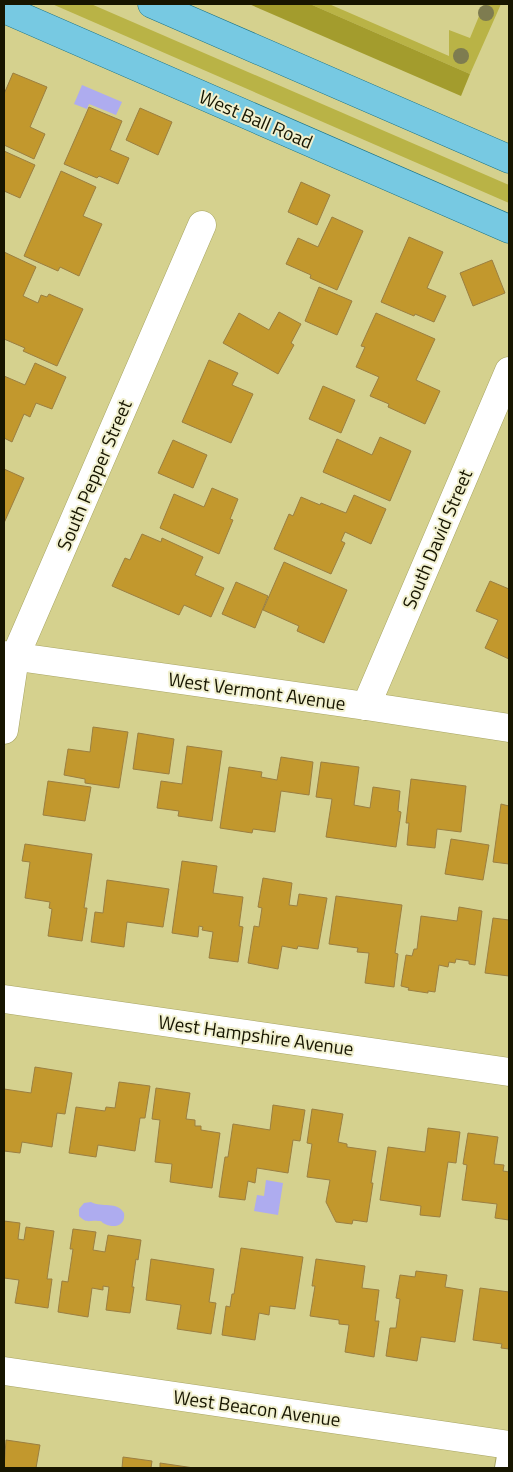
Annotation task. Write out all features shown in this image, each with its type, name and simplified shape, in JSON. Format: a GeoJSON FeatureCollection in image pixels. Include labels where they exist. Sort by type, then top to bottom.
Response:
{"type":"FeatureCollection","features":[{"type":"Feature","properties":{"kind":"main road"},"geometry":{"type":"LineString","coordinates":[[152,4],[509,159]]}},
{"type":"Feature","properties":{"kind":"main road","name":"West Ball Road"},"geometry":{"type":"LineString","coordinates":[[4,9],[509,229]]}},
{"type":"Feature","properties":{"kind":"street","name":"South Pepper Street"},"geometry":{"type":"LineString","coordinates":[[4,730],[9,656],[202,224]]}},
{"type":"Feature","properties":{"kind":"street","name":"South David Street"},"geometry":{"type":"LineString","coordinates":[[366,706],[509,371]]}},
{"type":"Feature","properties":{"kind":"street","name":"West Vermont Avenue"},"geometry":{"type":"LineString","coordinates":[[9,656],[509,728]]}},
{"type":"Feature","properties":{"kind":"street","name":"West Hampshire Avenue"},"geometry":{"type":"LineString","coordinates":[[4,999],[509,1072]]}},
{"type":"Feature","properties":{"kind":"street","name":"West Beacon Avenue"},"geometry":{"type":"LineString","coordinates":[[4,1371],[506,1452]]}},
{"type":"Feature","properties":{"kind":"shaded area"},"geometry":{"type":"Polygon","coordinates":[[[52,4],[91,4],[509,185],[509,203],[52,4]]]}},
{"type":"Feature","properties":{"kind":"shaded area"},"geometry":{"type":"Polygon","coordinates":[[[249,4],[310,4],[470,74],[461,96],[249,4]]]}},
{"type":"Feature","properties":{"kind":"shaded area"},"geometry":{"type":"Polygon","coordinates":[[[310,4],[329,4],[449,56],[449,30],[470,38],[484,4],[501,4],[470,74],[310,4]]]}},
{"type":"Feature","properties":{"kind":"water"},"geometry":{"type":"Polygon","coordinates":[[[82,85],[122,102],[116,115],[89,104],[87,109],[74,104],[82,85]]]}},
{"type":"Feature","properties":{"kind":"water"},"geometry":{"type":"Polygon","coordinates":[[[266,1180],[283,1183],[278,1215],[254,1211],[257,1195],[264,1196],[266,1180]]]}},
{"type":"Feature","properties":{"kind":"water"},"geometry":{"type":"Polygon","coordinates":[[[91,1202],[121,1209],[124,1213],[122,1223],[112,1226],[101,1221],[84,1220],[79,1216],[79,1209],[84,1203],[91,1202]]]}},
{"type":"Feature","properties":{"kind":"building"},"geometry":{"type":"Polygon","coordinates":[[[13,73],[47,87],[30,127],[45,134],[34,159],[4,145],[4,94],[13,73]]]}},
{"type":"Feature","properties":{"kind":"building"},"geometry":{"type":"Polygon","coordinates":[[[89,107],[122,121],[110,150],[129,158],[118,184],[99,176],[97,178],[64,164],[89,107]]]}},
{"type":"Feature","properties":{"kind":"building"},"geometry":{"type":"Polygon","coordinates":[[[140,108],[172,122],[158,155],[126,140],[140,108]]]}},
{"type":"Feature","properties":{"kind":"building"},"geometry":{"type":"Polygon","coordinates":[[[4,151],[35,165],[20,198],[4,191],[4,151]]]}},
{"type":"Feature","properties":{"kind":"building"},"geometry":{"type":"Polygon","coordinates":[[[61,171],[96,187],[83,216],[102,224],[79,276],[60,267],[58,271],[24,256],[61,171]]]}},
{"type":"Feature","properties":{"kind":"building"},"geometry":{"type":"Polygon","coordinates":[[[301,182],[330,195],[317,225],[288,212],[301,182]]]}},
{"type":"Feature","properties":{"kind":"building"},"geometry":{"type":"Polygon","coordinates":[[[332,217],[363,231],[337,290],[310,278],[311,275],[286,264],[298,238],[318,247],[332,217]]]}},
{"type":"Feature","properties":{"kind":"building"},"geometry":{"type":"Polygon","coordinates":[[[409,237],[443,252],[427,288],[446,296],[434,322],[381,302],[409,237]]]}},
{"type":"Feature","properties":{"kind":"building"},"geometry":{"type":"Polygon","coordinates":[[[4,252],[36,267],[23,296],[38,303],[41,295],[47,297],[49,294],[83,309],[57,366],[23,351],[25,348],[4,339],[4,252]]]}},
{"type":"Feature","properties":{"kind":"building"},"geometry":{"type":"Polygon","coordinates":[[[492,260],[505,293],[473,306],[460,273],[492,260]]]}},
{"type":"Feature","properties":{"kind":"building"},"geometry":{"type":"Polygon","coordinates":[[[319,287],[352,301],[337,335],[305,321],[319,287]]]}},
{"type":"Feature","properties":{"kind":"building"},"geometry":{"type":"Polygon","coordinates":[[[279,312],[301,324],[291,343],[294,345],[278,374],[223,343],[239,313],[269,330],[279,312]]]}},
{"type":"Feature","properties":{"kind":"building"},"geometry":{"type":"Polygon","coordinates":[[[376,313],[435,339],[416,380],[440,391],[425,424],[388,407],[389,404],[370,396],[379,377],[356,367],[365,347],[361,346],[376,313]]]}},
{"type":"Feature","properties":{"kind":"building"},"geometry":{"type":"Polygon","coordinates":[[[209,360],[238,373],[232,385],[253,394],[231,443],[182,422],[209,360]]]}},
{"type":"Feature","properties":{"kind":"building"},"geometry":{"type":"Polygon","coordinates":[[[35,363],[66,377],[52,409],[36,403],[30,417],[24,414],[12,442],[4,438],[4,376],[25,385],[35,363]]]}},
{"type":"Feature","properties":{"kind":"building"},"geometry":{"type":"Polygon","coordinates":[[[323,386],[355,400],[341,433],[309,419],[323,386]]]}},
{"type":"Feature","properties":{"kind":"building"},"geometry":{"type":"Polygon","coordinates":[[[380,437],[411,451],[390,501],[323,472],[337,439],[372,455],[380,437]]]}},
{"type":"Feature","properties":{"kind":"building"},"geometry":{"type":"Polygon","coordinates":[[[173,440],[207,455],[193,488],[158,473],[173,440]]]}},
{"type":"Feature","properties":{"kind":"building"},"geometry":{"type":"Polygon","coordinates":[[[4,469],[24,478],[4,523],[4,469]]]}},
{"type":"Feature","properties":{"kind":"building"},"geometry":{"type":"Polygon","coordinates":[[[212,488],[238,499],[230,519],[233,520],[219,554],[160,528],[174,494],[204,507],[212,488]]]}},
{"type":"Feature","properties":{"kind":"building"},"geometry":{"type":"Polygon","coordinates":[[[354,495],[386,509],[371,544],[345,532],[341,541],[345,543],[331,574],[274,549],[289,514],[293,516],[301,497],[346,513],[354,495]]]}},
{"type":"Feature","properties":{"kind":"building"},"geometry":{"type":"Polygon","coordinates":[[[142,534],[161,542],[162,538],[203,557],[195,575],[224,588],[211,617],[184,605],[179,615],[112,586],[125,558],[130,560],[142,534]]]}},
{"type":"Feature","properties":{"kind":"building"},"geometry":{"type":"Polygon","coordinates":[[[284,562],[347,590],[324,643],[297,631],[299,626],[263,610],[284,562]]]}},
{"type":"Feature","properties":{"kind":"building"},"geometry":{"type":"Polygon","coordinates":[[[490,581],[509,589],[509,659],[485,648],[498,620],[476,611],[490,581]]]}},
{"type":"Feature","properties":{"kind":"building"},"geometry":{"type":"Polygon","coordinates":[[[236,582],[268,596],[255,628],[222,614],[236,582]]]}},
{"type":"Feature","properties":{"kind":"building"},"geometry":{"type":"Polygon","coordinates":[[[93,727],[128,732],[119,788],[85,783],[85,779],[64,775],[68,749],[90,752],[93,727]]]}},
{"type":"Feature","properties":{"kind":"building"},"geometry":{"type":"Polygon","coordinates":[[[138,733],[174,739],[169,774],[133,769],[138,733]]]}},
{"type":"Feature","properties":{"kind":"building"},"geometry":{"type":"Polygon","coordinates":[[[187,746],[222,751],[212,821],[178,816],[179,811],[157,808],[161,781],[182,784],[187,746]]]}},
{"type":"Feature","properties":{"kind":"building"},"geometry":{"type":"Polygon","coordinates":[[[281,757],[313,762],[309,795],[281,791],[275,832],[253,829],[252,833],[220,828],[229,767],[262,772],[261,777],[277,780],[281,757]]]}},
{"type":"Feature","properties":{"kind":"building"},"geometry":{"type":"Polygon","coordinates":[[[321,762],[359,767],[354,805],[370,808],[373,787],[400,791],[398,811],[401,812],[396,847],[326,837],[332,799],[316,797],[321,762]]]}},
{"type":"Feature","properties":{"kind":"building"},"geometry":{"type":"Polygon","coordinates":[[[411,779],[466,786],[461,832],[437,829],[435,848],[407,845],[409,823],[406,823],[411,779]]]}},
{"type":"Feature","properties":{"kind":"building"},"geometry":{"type":"Polygon","coordinates":[[[48,781],[91,787],[85,821],[43,815],[48,781]]]}},
{"type":"Feature","properties":{"kind":"building"},"geometry":{"type":"Polygon","coordinates":[[[501,804],[509,806],[509,864],[493,862],[501,804]]]}},
{"type":"Feature","properties":{"kind":"building"},"geometry":{"type":"Polygon","coordinates":[[[451,839],[489,845],[483,880],[445,874],[451,839]]]}},
{"type":"Feature","properties":{"kind":"building"},"geometry":{"type":"Polygon","coordinates":[[[25,844],[92,854],[84,908],[87,908],[82,941],[48,936],[52,909],[49,908],[50,902],[25,898],[30,862],[22,861],[25,844]]]}},
{"type":"Feature","properties":{"kind":"building"},"geometry":{"type":"Polygon","coordinates":[[[182,861],[217,866],[213,893],[243,897],[239,926],[243,927],[238,962],[209,958],[213,932],[202,930],[203,927],[199,926],[198,937],[172,933],[182,861]]]}},
{"type":"Feature","properties":{"kind":"building"},"geometry":{"type":"Polygon","coordinates":[[[263,878],[292,883],[289,905],[297,906],[299,894],[327,898],[318,949],[298,946],[297,949],[282,946],[278,969],[248,963],[254,926],[259,927],[262,908],[258,907],[263,878]]]}},
{"type":"Feature","properties":{"kind":"building"},"geometry":{"type":"Polygon","coordinates":[[[107,880],[169,889],[163,927],[127,922],[124,947],[91,942],[95,912],[103,913],[107,880]]]}},
{"type":"Feature","properties":{"kind":"building"},"geometry":{"type":"Polygon","coordinates":[[[336,896],[402,905],[395,953],[398,954],[394,987],[365,983],[369,953],[357,952],[358,948],[329,944],[336,896]]]}},
{"type":"Feature","properties":{"kind":"building"},"geometry":{"type":"Polygon","coordinates":[[[459,907],[482,911],[475,965],[469,964],[469,961],[456,959],[455,963],[449,962],[448,967],[439,965],[435,992],[428,991],[428,993],[408,990],[409,988],[401,986],[406,955],[412,956],[414,949],[417,949],[421,916],[457,921],[459,907]]]}},
{"type":"Feature","properties":{"kind":"building"},"geometry":{"type":"Polygon","coordinates":[[[493,918],[509,920],[509,976],[485,973],[493,918]]]}},
{"type":"Feature","properties":{"kind":"building"},"geometry":{"type":"Polygon","coordinates":[[[35,1067],[72,1073],[65,1114],[57,1113],[52,1147],[22,1142],[20,1153],[4,1151],[4,1089],[31,1093],[35,1067]]]}},
{"type":"Feature","properties":{"kind":"building"},"geometry":{"type":"Polygon","coordinates":[[[119,1082],[150,1086],[145,1118],[140,1118],[135,1151],[98,1145],[96,1157],[69,1153],[76,1107],[105,1111],[106,1107],[115,1108],[119,1082]]]}},
{"type":"Feature","properties":{"kind":"building"},"geometry":{"type":"Polygon","coordinates":[[[156,1088],[190,1093],[186,1119],[195,1120],[195,1126],[201,1126],[201,1130],[220,1133],[212,1188],[170,1182],[172,1164],[155,1162],[160,1120],[152,1119],[156,1088]]]}},
{"type":"Feature","properties":{"kind":"building"},"geometry":{"type":"Polygon","coordinates":[[[273,1105],[305,1110],[300,1141],[293,1140],[288,1173],[257,1168],[255,1183],[248,1181],[245,1200],[219,1197],[225,1157],[228,1157],[233,1124],[270,1130],[273,1105]]]}},
{"type":"Feature","properties":{"kind":"building"},"geometry":{"type":"Polygon","coordinates":[[[312,1109],[343,1114],[338,1142],[347,1144],[347,1147],[376,1151],[367,1222],[353,1220],[352,1224],[336,1222],[326,1202],[330,1180],[307,1177],[312,1144],[307,1143],[312,1109]]]}},
{"type":"Feature","properties":{"kind":"building"},"geometry":{"type":"Polygon","coordinates":[[[428,1128],[460,1132],[456,1163],[448,1162],[440,1217],[420,1215],[421,1206],[380,1200],[388,1147],[425,1152],[428,1128]]]}},
{"type":"Feature","properties":{"kind":"building"},"geometry":{"type":"Polygon","coordinates":[[[468,1133],[498,1137],[494,1164],[504,1165],[503,1171],[509,1172],[509,1220],[495,1218],[497,1204],[462,1200],[467,1165],[463,1164],[468,1133]]]}},
{"type":"Feature","properties":{"kind":"building"},"geometry":{"type":"Polygon","coordinates":[[[4,1221],[20,1223],[18,1239],[24,1240],[26,1227],[54,1231],[47,1279],[52,1279],[48,1308],[15,1303],[19,1280],[4,1278],[4,1221]]]}},
{"type":"Feature","properties":{"kind":"building"},"geometry":{"type":"Polygon","coordinates":[[[73,1229],[96,1232],[93,1250],[105,1252],[108,1235],[141,1240],[138,1260],[136,1259],[130,1313],[106,1310],[109,1287],[103,1286],[103,1290],[92,1288],[88,1317],[58,1312],[62,1281],[68,1282],[73,1249],[70,1249],[73,1229]]]}},
{"type":"Feature","properties":{"kind":"building"},"geometry":{"type":"Polygon","coordinates":[[[241,1248],[303,1257],[295,1309],[270,1306],[269,1315],[259,1313],[255,1340],[222,1335],[226,1306],[230,1307],[232,1294],[234,1294],[241,1248]]]}},
{"type":"Feature","properties":{"kind":"building"},"geometry":{"type":"Polygon","coordinates":[[[151,1259],[214,1269],[209,1302],[216,1303],[211,1334],[177,1329],[181,1305],[146,1300],[151,1259]]]}},
{"type":"Feature","properties":{"kind":"building"},"geometry":{"type":"Polygon","coordinates":[[[316,1259],[365,1266],[362,1288],[379,1290],[375,1321],[379,1321],[374,1357],[345,1352],[349,1325],[339,1324],[339,1320],[310,1316],[315,1286],[312,1286],[316,1259]]]}},
{"type":"Feature","properties":{"kind":"building"},"geometry":{"type":"Polygon","coordinates":[[[416,1271],[447,1275],[445,1287],[463,1290],[455,1342],[421,1337],[417,1361],[386,1356],[390,1328],[396,1328],[400,1299],[396,1298],[400,1275],[415,1277],[416,1271]]]}},
{"type":"Feature","properties":{"kind":"building"},"geometry":{"type":"Polygon","coordinates":[[[480,1288],[509,1292],[509,1349],[501,1348],[502,1344],[473,1340],[480,1288]]]}},
{"type":"Feature","properties":{"kind":"building"},"geometry":{"type":"Polygon","coordinates":[[[6,1440],[40,1445],[36,1468],[4,1468],[6,1440]]]}},
{"type":"Feature","properties":{"kind":"building"},"geometry":{"type":"Polygon","coordinates":[[[123,1457],[152,1461],[151,1468],[122,1468],[123,1457]]]}},
{"type":"Feature","properties":{"kind":"building"},"geometry":{"type":"Polygon","coordinates":[[[160,1463],[194,1468],[160,1468],[160,1463]]]}}]}
